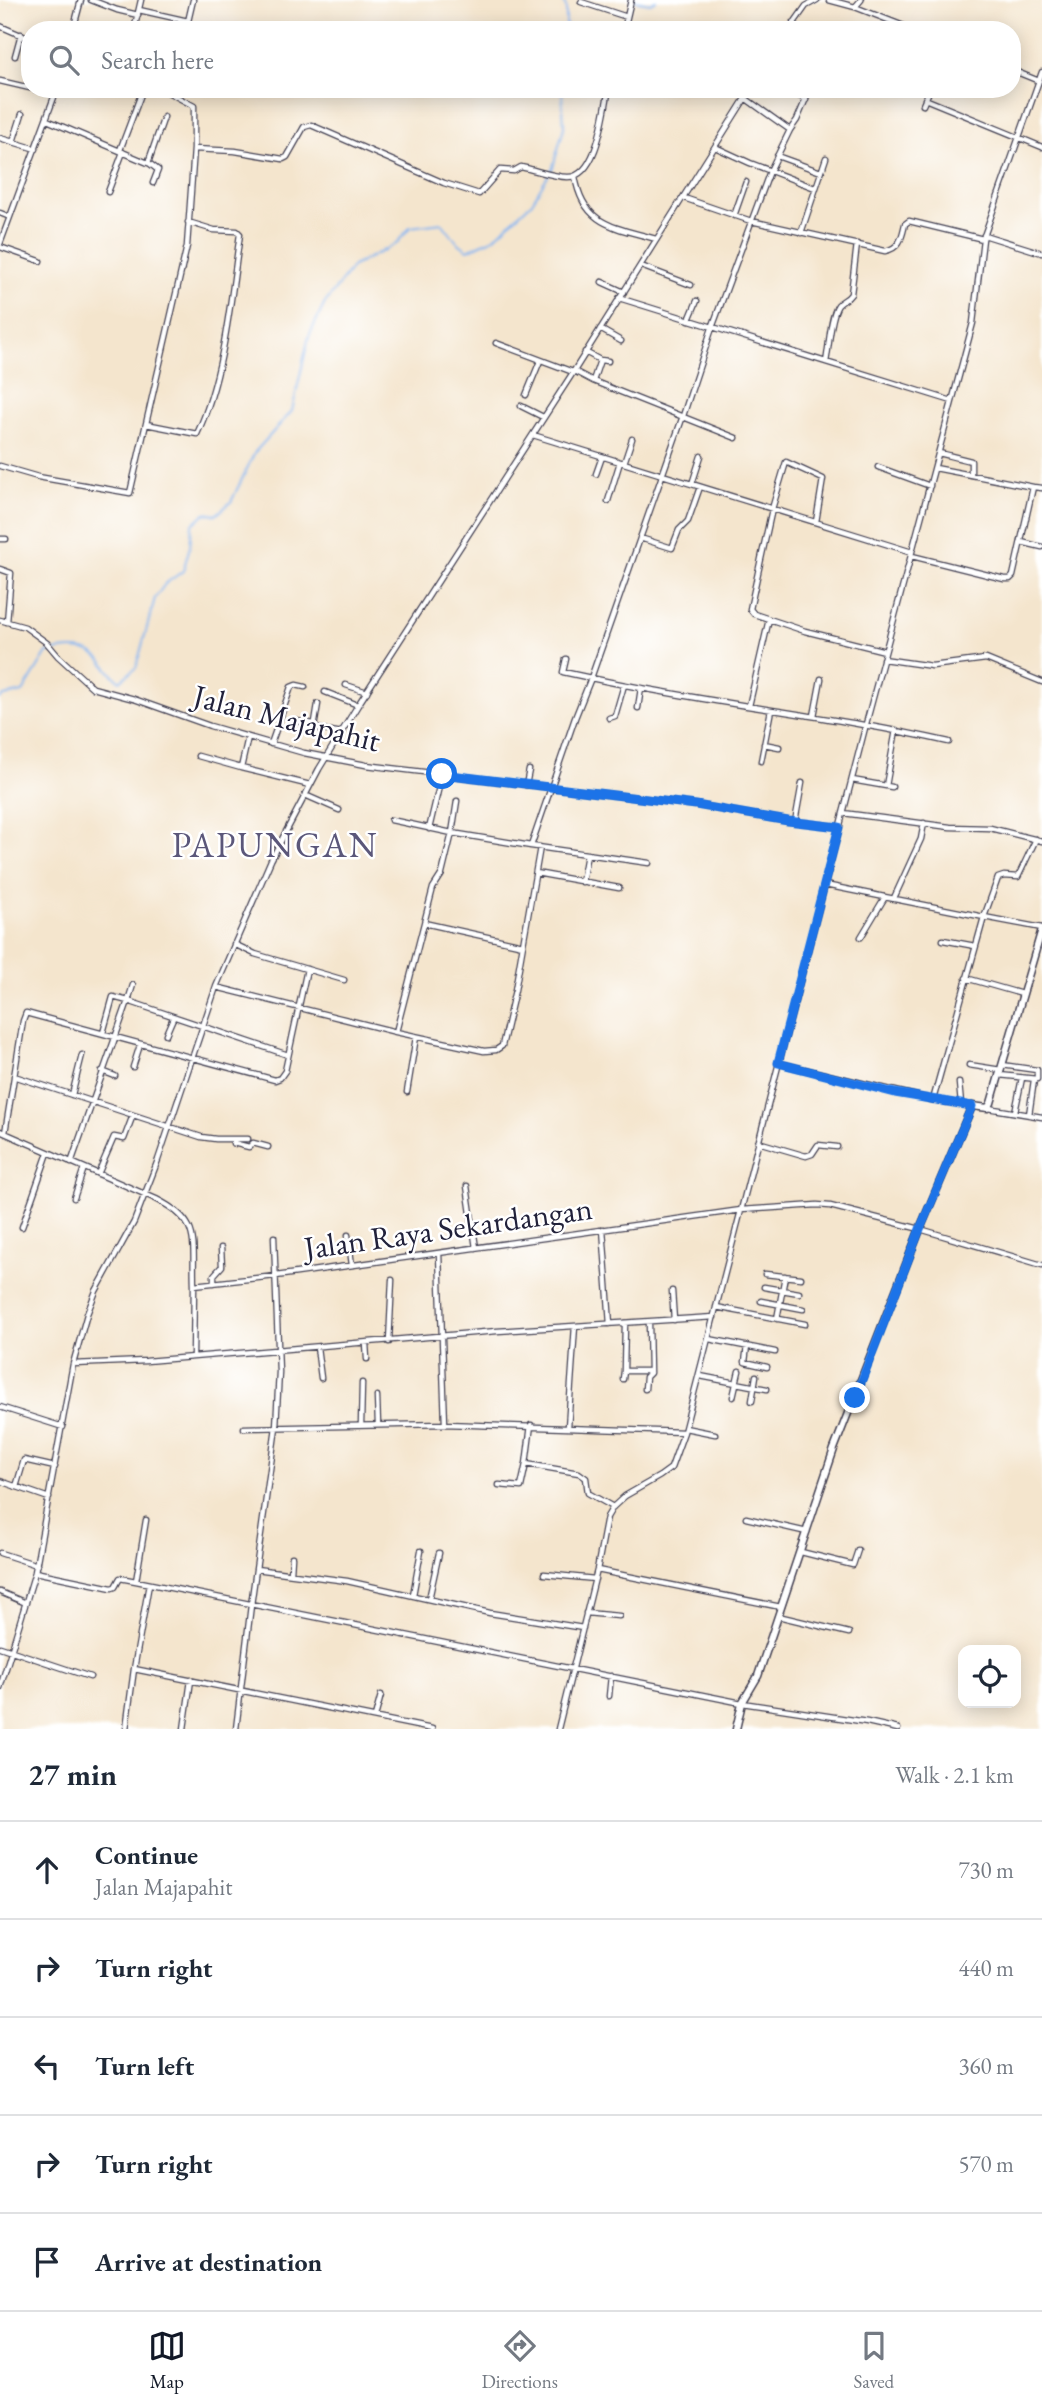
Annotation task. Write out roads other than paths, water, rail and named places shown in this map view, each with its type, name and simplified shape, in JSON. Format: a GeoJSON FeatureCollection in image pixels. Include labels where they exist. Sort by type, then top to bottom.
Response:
{"type":"FeatureCollection","features":[{"type":"Feature","properties":{"kind":"street"},"geometry":{"type":"LineString","coordinates":[[75,21],[80,0]]}},
{"type":"Feature","properties":{"kind":"street"},"geometry":{"type":"LineString","coordinates":[[91,0],[117,10],[188,21],[193,0]]}},
{"type":"Feature","properties":{"kind":"street"},"geometry":{"type":"LineString","coordinates":[[136,21],[141,0]]}},
{"type":"Feature","properties":{"kind":"street"},"geometry":{"type":"LineString","coordinates":[[626,21],[631,0]]}},
{"type":"Feature","properties":{"kind":"street"},"geometry":{"type":"LineString","coordinates":[[795,21],[806,6],[817,0]]}},
{"type":"Feature","properties":{"kind":"street"},"geometry":{"type":"LineString","coordinates":[[829,0],[891,21]]}},
{"type":"Feature","properties":{"kind":"street"},"geometry":{"type":"LineString","coordinates":[[855,7],[861,0]]}},
{"type":"Feature","properties":{"kind":"street"},"geometry":{"type":"LineString","coordinates":[[581,2],[627,17]]}},
{"type":"Feature","properties":{"kind":"street"},"geometry":{"type":"LineString","coordinates":[[0,26],[21,34],[15,56]]}},
{"type":"Feature","properties":{"kind":"street"},"geometry":{"type":"LineString","coordinates":[[558,1729],[597,1570],[607,1517],[612,1507],[625,1496],[671,1468],[685,1430],[839,827],[975,315],[984,237],[1042,72]]}},
{"type":"Feature","properties":{"kind":"street"},"geometry":{"type":"LineString","coordinates":[[1021,73],[1040,80]]}},
{"type":"Feature","properties":{"kind":"street"},"geometry":{"type":"LineString","coordinates":[[0,81],[21,86]]}},
{"type":"Feature","properties":{"kind":"street"},"geometry":{"type":"LineString","coordinates":[[40,261],[0,246],[54,98]]}},
{"type":"Feature","properties":{"kind":"street"},"geometry":{"type":"LineString","coordinates":[[108,192],[140,98]]}},
{"type":"Feature","properties":{"kind":"street"},"geometry":{"type":"LineString","coordinates":[[0,466],[56,481],[130,492],[187,246],[194,149],[194,106],[182,98]]}},
{"type":"Feature","properties":{"kind":"street"},"geometry":{"type":"LineString","coordinates":[[194,149],[235,151],[281,159],[287,157],[304,127],[309,125],[443,183],[477,194],[483,192],[500,170],[514,171],[521,167],[565,177],[582,173],[588,166],[596,146],[607,98]]}},
{"type":"Feature","properties":{"kind":"street"},"geometry":{"type":"LineString","coordinates":[[531,846],[663,475],[712,328],[770,171],[806,100],[803,98]]}},
{"type":"Feature","properties":{"kind":"street"},"geometry":{"type":"LineString","coordinates":[[0,1688],[37,1565],[73,1364],[87,1314],[146,1194],[216,987],[271,860],[310,785],[358,705],[574,371],[745,99],[790,130]]}},
{"type":"Feature","properties":{"kind":"street"},"geometry":{"type":"LineString","coordinates":[[923,105],[925,99],[1042,147]]}},
{"type":"Feature","properties":{"kind":"street"},"geometry":{"type":"LineString","coordinates":[[13,142],[22,114]]}},
{"type":"Feature","properties":{"kind":"street"},"geometry":{"type":"LineString","coordinates":[[149,163],[164,117]]}},
{"type":"Feature","properties":{"kind":"street"},"geometry":{"type":"LineString","coordinates":[[47,120],[149,163],[158,170],[153,183]]}},
{"type":"Feature","properties":{"kind":"street"},"geometry":{"type":"LineString","coordinates":[[0,138],[36,149]]}},
{"type":"Feature","properties":{"kind":"street"},"geometry":{"type":"LineString","coordinates":[[715,147],[815,188]]}},
{"type":"Feature","properties":{"kind":"street"},"geometry":{"type":"LineString","coordinates":[[777,156],[821,172]]}},
{"type":"Feature","properties":{"kind":"street"},"geometry":{"type":"LineString","coordinates":[[801,233],[826,158]]}},
{"type":"Feature","properties":{"kind":"street"},"geometry":{"type":"LineString","coordinates":[[575,176],[579,197],[594,216],[611,226],[656,240]]}},
{"type":"Feature","properties":{"kind":"street"},"geometry":{"type":"LineString","coordinates":[[734,216],[747,182]]}},
{"type":"Feature","properties":{"kind":"street"},"geometry":{"type":"LineString","coordinates":[[684,198],[751,221],[886,251],[900,242],[905,224],[909,221],[1042,253]]}},
{"type":"Feature","properties":{"kind":"street"},"geometry":{"type":"LineString","coordinates":[[0,213],[10,217]]}},
{"type":"Feature","properties":{"kind":"street"},"geometry":{"type":"LineString","coordinates":[[146,424],[194,434],[198,432],[217,378],[240,234],[236,231],[212,230],[188,222]]}},
{"type":"Feature","properties":{"kind":"street"},"geometry":{"type":"LineString","coordinates":[[826,362],[837,308],[851,294],[857,244]]}},
{"type":"Feature","properties":{"kind":"street"},"geometry":{"type":"LineString","coordinates":[[641,266],[691,285]]}},
{"type":"Feature","properties":{"kind":"street"},"geometry":{"type":"LineString","coordinates":[[602,282],[624,292]]}},
{"type":"Feature","properties":{"kind":"street"},"geometry":{"type":"LineString","coordinates":[[619,298],[952,401]]}},
{"type":"Feature","properties":{"kind":"street"},"geometry":{"type":"LineString","coordinates":[[689,320],[697,301]]}},
{"type":"Feature","properties":{"kind":"street"},"geometry":{"type":"LineString","coordinates":[[600,329],[621,341]]}},
{"type":"Feature","properties":{"kind":"street"},"geometry":{"type":"LineString","coordinates":[[496,343],[574,371],[736,438]]}},
{"type":"Feature","properties":{"kind":"street"},"geometry":{"type":"LineString","coordinates":[[585,352],[608,361]]}},
{"type":"Feature","properties":{"kind":"street"},"geometry":{"type":"LineString","coordinates":[[593,380],[600,360]]}},
{"type":"Feature","properties":{"kind":"street"},"geometry":{"type":"LineString","coordinates":[[526,395],[540,361]]}},
{"type":"Feature","properties":{"kind":"street"},"geometry":{"type":"LineString","coordinates":[[521,405],[543,417]]}},
{"type":"Feature","properties":{"kind":"street"},"geometry":{"type":"LineString","coordinates":[[533,435],[912,554],[1010,579],[1013,576],[1032,487]]}},
{"type":"Feature","properties":{"kind":"street"},"geometry":{"type":"LineString","coordinates":[[608,500],[632,439]]}},
{"type":"Feature","properties":{"kind":"street"},"geometry":{"type":"LineString","coordinates":[[939,453],[972,462],[971,475]]}},
{"type":"Feature","properties":{"kind":"street"},"geometry":{"type":"LineString","coordinates":[[692,484],[701,456]]}},
{"type":"Feature","properties":{"kind":"street"},"geometry":{"type":"LineString","coordinates":[[596,474],[602,457]]}},
{"type":"Feature","properties":{"kind":"street"},"geometry":{"type":"LineString","coordinates":[[816,522],[823,480],[789,463],[785,464],[750,609],[754,614],[805,631],[885,651]]}},
{"type":"Feature","properties":{"kind":"street"},"geometry":{"type":"LineString","coordinates":[[878,467],[930,486]]}},
{"type":"Feature","properties":{"kind":"street"},"geometry":{"type":"LineString","coordinates":[[935,468],[1042,488]]}},
{"type":"Feature","properties":{"kind":"street"},"geometry":{"type":"LineString","coordinates":[[640,538],[672,548],[679,530],[688,521],[700,486]]}},
{"type":"Feature","properties":{"kind":"street"},"geometry":{"type":"LineString","coordinates":[[1021,542],[1042,547]]}},
{"type":"Feature","properties":{"kind":"street"},"geometry":{"type":"LineString","coordinates":[[0,569],[11,573],[7,622]]}},
{"type":"Feature","properties":{"kind":"street"},"geometry":{"type":"LineString","coordinates":[[749,706],[769,618]]}},
{"type":"Feature","properties":{"kind":"street","name":"Jalan Majapahit"},"geometry":{"type":"LineString","coordinates":[[0,620],[25,627],[47,643],[93,688],[271,744],[327,757],[442,774],[696,805],[839,827]]}},
{"type":"Feature","properties":{"kind":"street"},"geometry":{"type":"LineString","coordinates":[[566,659],[563,672],[641,688],[866,724],[949,742]]}},
{"type":"Feature","properties":{"kind":"street"},"geometry":{"type":"LineString","coordinates":[[883,659],[932,666],[986,659],[1042,682]]}},
{"type":"Feature","properties":{"kind":"street"},"geometry":{"type":"LineString","coordinates":[[814,716],[821,678]]}},
{"type":"Feature","properties":{"kind":"street"},"geometry":{"type":"LineString","coordinates":[[346,685],[367,692]]}},
{"type":"Feature","properties":{"kind":"street"},"geometry":{"type":"LineString","coordinates":[[609,718],[615,717],[624,685]]}},
{"type":"Feature","properties":{"kind":"street"},"geometry":{"type":"LineString","coordinates":[[271,744],[291,687],[305,687]]}},
{"type":"Feature","properties":{"kind":"street"},"geometry":{"type":"LineString","coordinates":[[638,708],[641,688]]}},
{"type":"Feature","properties":{"kind":"street"},"geometry":{"type":"LineString","coordinates":[[325,692],[358,705]]}},
{"type":"Feature","properties":{"kind":"street"},"geometry":{"type":"LineString","coordinates":[[318,704],[315,728],[342,733]]}},
{"type":"Feature","properties":{"kind":"street"},"geometry":{"type":"LineString","coordinates":[[761,761],[771,710]]}},
{"type":"Feature","properties":{"kind":"street"},"geometry":{"type":"LineString","coordinates":[[296,721],[314,724]]}},
{"type":"Feature","properties":{"kind":"street"},"geometry":{"type":"LineString","coordinates":[[852,780],[889,787],[896,730]]}},
{"type":"Feature","properties":{"kind":"street"},"geometry":{"type":"LineString","coordinates":[[241,768],[248,737]]}},
{"type":"Feature","properties":{"kind":"street"},"geometry":{"type":"LineString","coordinates":[[764,744],[779,747]]}},
{"type":"Feature","properties":{"kind":"street"},"geometry":{"type":"LineString","coordinates":[[198,756],[310,785]]}},
{"type":"Feature","properties":{"kind":"street"},"geometry":{"type":"LineString","coordinates":[[526,785],[529,770]]}},
{"type":"Feature","properties":{"kind":"street"},"geometry":{"type":"LineString","coordinates":[[429,829],[442,774]]}},
{"type":"Feature","properties":{"kind":"street"},"geometry":{"type":"LineString","coordinates":[[795,822],[802,783]]}},
{"type":"Feature","properties":{"kind":"street"},"geometry":{"type":"LineString","coordinates":[[305,795],[339,810]]}},
{"type":"Feature","properties":{"kind":"street"},"geometry":{"type":"LineString","coordinates":[[396,1032],[433,888],[442,874],[457,802]]}},
{"type":"Feature","properties":{"kind":"street"},"geometry":{"type":"LineString","coordinates":[[843,813],[950,827],[990,828],[1039,840],[1019,876],[998,878],[975,946],[933,1100]]}},
{"type":"Feature","properties":{"kind":"street"},"geometry":{"type":"LineString","coordinates":[[391,820],[452,833],[649,863]]}},
{"type":"Feature","properties":{"kind":"street"},"geometry":{"type":"LineString","coordinates":[[894,898],[921,839],[924,823]]}},
{"type":"Feature","properties":{"kind":"street"},"geometry":{"type":"LineString","coordinates":[[216,987],[416,1037],[494,1051],[501,1047],[506,1036],[540,847]]}},
{"type":"Feature","properties":{"kind":"street"},"geometry":{"type":"LineString","coordinates":[[582,882],[587,854]]}},
{"type":"Feature","properties":{"kind":"street"},"geometry":{"type":"LineString","coordinates":[[536,873],[620,888]]}},
{"type":"Feature","properties":{"kind":"street"},"geometry":{"type":"LineString","coordinates":[[825,885],[1042,928],[988,1108]]}},
{"type":"Feature","properties":{"kind":"street"},"geometry":{"type":"LineString","coordinates":[[861,937],[885,897]]}},
{"type":"Feature","properties":{"kind":"street"},"geometry":{"type":"LineString","coordinates":[[424,923],[523,945]]}},
{"type":"Feature","properties":{"kind":"street"},"geometry":{"type":"LineString","coordinates":[[943,940],[975,946]]}},
{"type":"Feature","properties":{"kind":"street"},"geometry":{"type":"LineString","coordinates":[[234,944],[255,954],[344,980]]}},
{"type":"Feature","properties":{"kind":"street"},"geometry":{"type":"LineString","coordinates":[[193,1357],[194,1285],[191,1227],[179,1213],[165,1203],[2,1133],[26,1013],[275,1080],[285,1071],[307,969]]}},
{"type":"Feature","properties":{"kind":"street"},"geometry":{"type":"LineString","coordinates":[[966,978],[1022,994]]}},
{"type":"Feature","properties":{"kind":"street"},"geometry":{"type":"LineString","coordinates":[[71,1163],[133,985]]}},
{"type":"Feature","properties":{"kind":"street"},"geometry":{"type":"LineString","coordinates":[[103,1033],[113,997],[288,1055]]}},
{"type":"Feature","properties":{"kind":"street"},"geometry":{"type":"LineString","coordinates":[[166,1034],[173,1018]]}},
{"type":"Feature","properties":{"kind":"street"},"geometry":{"type":"LineString","coordinates":[[407,1092],[416,1037]]}},
{"type":"Feature","properties":{"kind":"street"},"geometry":{"type":"LineString","coordinates":[[133,1067],[141,1045]]}},
{"type":"Feature","properties":{"kind":"street"},"geometry":{"type":"LineString","coordinates":[[72,1095],[82,1055]]}},
{"type":"Feature","properties":{"kind":"street"},"geometry":{"type":"LineString","coordinates":[[778,1063],[895,1093],[1042,1117]]}},
{"type":"Feature","properties":{"kind":"street"},"geometry":{"type":"LineString","coordinates":[[969,1065],[1001,1070],[1037,1069],[1029,1115]]}},
{"type":"Feature","properties":{"kind":"street"},"geometry":{"type":"LineString","coordinates":[[1001,1070],[1034,1080]]}},
{"type":"Feature","properties":{"kind":"street"},"geometry":{"type":"LineString","coordinates":[[102,1071],[115,1076]]}},
{"type":"Feature","properties":{"kind":"street"},"geometry":{"type":"LineString","coordinates":[[14,1076],[208,1138],[248,1139]]}},
{"type":"Feature","properties":{"kind":"street"},"geometry":{"type":"LineString","coordinates":[[1015,1112],[1022,1078]]}},
{"type":"Feature","properties":{"kind":"street"},"geometry":{"type":"LineString","coordinates":[[959,1083],[961,1104]]}},
{"type":"Feature","properties":{"kind":"street"},"geometry":{"type":"LineString","coordinates":[[736,1729],[742,1703],[756,1681],[834,1449],[920,1229],[972,1106]]}},
{"type":"Feature","properties":{"kind":"street"},"geometry":{"type":"LineString","coordinates":[[98,1174],[114,1137],[124,1139],[133,1115]]}},
{"type":"Feature","properties":{"kind":"street"},"geometry":{"type":"LineString","coordinates":[[758,1142],[806,1156],[812,1154],[818,1145],[837,1147]]}},
{"type":"Feature","properties":{"kind":"street"},"geometry":{"type":"LineString","coordinates":[[233,1143],[249,1147],[252,1143],[268,1147]]}},
{"type":"Feature","properties":{"kind":"street"},"geometry":{"type":"LineString","coordinates":[[22,1227],[48,1153]]}},
{"type":"Feature","properties":{"kind":"street"},"geometry":{"type":"LineString","coordinates":[[74,1198],[84,1168]]}},
{"type":"Feature","properties":{"kind":"street"},"geometry":{"type":"LineString","coordinates":[[467,1186],[476,1248]]}},
{"type":"Feature","properties":{"kind":"street","name":"Jalan Raya Sekardangan"},"geometry":{"type":"LineString","coordinates":[[194,1285],[439,1254],[741,1210],[824,1205],[920,1229],[1042,1265]]}},
{"type":"Feature","properties":{"kind":"street"},"geometry":{"type":"LineString","coordinates":[[603,1229],[610,1324]]}},
{"type":"Feature","properties":{"kind":"street"},"geometry":{"type":"LineString","coordinates":[[348,1236],[352,1265]]}},
{"type":"Feature","properties":{"kind":"street"},"geometry":{"type":"LineString","coordinates":[[236,1729],[276,1427],[278,1350],[274,1237]]}},
{"type":"Feature","properties":{"kind":"street"},"geometry":{"type":"LineString","coordinates":[[214,1283],[215,1274],[222,1266],[221,1248]]}},
{"type":"Feature","properties":{"kind":"street"},"geometry":{"type":"LineString","coordinates":[[439,1254],[445,1424]]}},
{"type":"Feature","properties":{"kind":"street"},"geometry":{"type":"LineString","coordinates":[[765,1274],[801,1279]]}},
{"type":"Feature","properties":{"kind":"street"},"geometry":{"type":"LineString","coordinates":[[777,1319],[785,1276]]}},
{"type":"Feature","properties":{"kind":"street"},"geometry":{"type":"LineString","coordinates":[[389,1342],[392,1280]]}},
{"type":"Feature","properties":{"kind":"street"},"geometry":{"type":"LineString","coordinates":[[764,1287],[799,1293]]}},
{"type":"Feature","properties":{"kind":"street"},"geometry":{"type":"LineString","coordinates":[[672,1291],[674,1320]]}},
{"type":"Feature","properties":{"kind":"street"},"geometry":{"type":"LineString","coordinates":[[761,1301],[803,1309]]}},
{"type":"Feature","properties":{"kind":"street"},"geometry":{"type":"LineString","coordinates":[[716,1307],[804,1324]]}},
{"type":"Feature","properties":{"kind":"street"},"geometry":{"type":"LineString","coordinates":[[73,1364],[714,1317]]}},
{"type":"Feature","properties":{"kind":"street"},"geometry":{"type":"LineString","coordinates":[[645,1389],[646,1377],[650,1371],[649,1322]]}},
{"type":"Feature","properties":{"kind":"street"},"geometry":{"type":"LineString","coordinates":[[623,1379],[625,1324]]}},
{"type":"Feature","properties":{"kind":"street"},"geometry":{"type":"LineString","coordinates":[[568,1427],[575,1326]]}},
{"type":"Feature","properties":{"kind":"street"},"geometry":{"type":"LineString","coordinates":[[709,1339],[775,1352]]}},
{"type":"Feature","properties":{"kind":"street"},"geometry":{"type":"LineString","coordinates":[[366,1343],[367,1359]]}},
{"type":"Feature","properties":{"kind":"street"},"geometry":{"type":"LineString","coordinates":[[747,1346],[745,1362],[767,1367]]}},
{"type":"Feature","properties":{"kind":"street"},"geometry":{"type":"LineString","coordinates":[[317,1347],[321,1378]]}},
{"type":"Feature","properties":{"kind":"street"},"geometry":{"type":"LineString","coordinates":[[624,1371],[650,1371]]}},
{"type":"Feature","properties":{"kind":"street"},"geometry":{"type":"LineString","coordinates":[[733,1397],[739,1371]]}},
{"type":"Feature","properties":{"kind":"street"},"geometry":{"type":"LineString","coordinates":[[700,1376],[767,1389]]}},
{"type":"Feature","properties":{"kind":"street"},"geometry":{"type":"LineString","coordinates":[[751,1401],[756,1376]]}},
{"type":"Feature","properties":{"kind":"street"},"geometry":{"type":"LineString","coordinates":[[361,1425],[362,1382]]}},
{"type":"Feature","properties":{"kind":"street"},"geometry":{"type":"LineString","coordinates":[[377,1396],[378,1425]]}},
{"type":"Feature","properties":{"kind":"street"},"geometry":{"type":"LineString","coordinates":[[0,1407],[63,1427]]}},
{"type":"Feature","properties":{"kind":"street"},"geometry":{"type":"LineString","coordinates":[[244,1429],[445,1424],[685,1430],[715,1434]]}},
{"type":"Feature","properties":{"kind":"street"},"geometry":{"type":"LineString","coordinates":[[499,1485],[521,1487],[531,1426]]}},
{"type":"Feature","properties":{"kind":"street"},"geometry":{"type":"LineString","coordinates":[[16,1488],[24,1460],[55,1467]]}},
{"type":"Feature","properties":{"kind":"street"},"geometry":{"type":"LineString","coordinates":[[526,1464],[579,1473],[586,1478],[588,1493],[612,1507]]}},
{"type":"Feature","properties":{"kind":"street"},"geometry":{"type":"LineString","coordinates":[[0,1481],[49,1498]]}},
{"type":"Feature","properties":{"kind":"street"},"geometry":{"type":"LineString","coordinates":[[746,1518],[808,1532]]}},
{"type":"Feature","properties":{"kind":"street"},"geometry":{"type":"LineString","coordinates":[[136,1581],[146,1520]]}},
{"type":"Feature","properties":{"kind":"street"},"geometry":{"type":"LineString","coordinates":[[801,1552],[853,1565],[858,1550]]}},
{"type":"Feature","properties":{"kind":"street"},"geometry":{"type":"LineString","coordinates":[[412,1595],[421,1551]]}},
{"type":"Feature","properties":{"kind":"street"},"geometry":{"type":"LineString","coordinates":[[0,1553],[37,1565]]}},
{"type":"Feature","properties":{"kind":"street"},"geometry":{"type":"LineString","coordinates":[[429,1599],[439,1553]]}},
{"type":"Feature","properties":{"kind":"street"},"geometry":{"type":"LineString","coordinates":[[290,1573],[292,1557]]}},
{"type":"Feature","properties":{"kind":"street"},"geometry":{"type":"LineString","coordinates":[[256,1569],[347,1581],[455,1606],[583,1628]]}},
{"type":"Feature","properties":{"kind":"street"},"geometry":{"type":"LineString","coordinates":[[597,1570],[781,1608]]}},
{"type":"Feature","properties":{"kind":"street"},"geometry":{"type":"LineString","coordinates":[[35,1572],[112,1588],[116,1587],[120,1578],[742,1703],[867,1721],[898,1729]]}},
{"type":"Feature","properties":{"kind":"street"},"geometry":{"type":"LineString","coordinates":[[544,1574],[594,1579]]}},
{"type":"Feature","properties":{"kind":"street"},"geometry":{"type":"LineString","coordinates":[[127,1729],[149,1584]]}},
{"type":"Feature","properties":{"kind":"street"},"geometry":{"type":"LineString","coordinates":[[0,1592],[26,1603]]}},
{"type":"Feature","properties":{"kind":"street"},"geometry":{"type":"LineString","coordinates":[[586,1613],[619,1616]]}},
{"type":"Feature","properties":{"kind":"street"},"geometry":{"type":"LineString","coordinates":[[778,1616],[849,1633]]}},
{"type":"Feature","properties":{"kind":"street"},"geometry":{"type":"LineString","coordinates":[[0,1647],[90,1676]]}},
{"type":"Feature","properties":{"kind":"street"},"geometry":{"type":"LineString","coordinates":[[134,1669],[432,1729]]}},
{"type":"Feature","properties":{"kind":"street"},"geometry":{"type":"LineString","coordinates":[[608,1696],[611,1676]]}},
{"type":"Feature","properties":{"kind":"street"},"geometry":{"type":"LineString","coordinates":[[184,1729],[191,1679]]}},
{"type":"Feature","properties":{"kind":"street"},"geometry":{"type":"LineString","coordinates":[[375,1717],[381,1695]]}},
{"type":"Feature","properties":{"kind":"street"},"geometry":{"type":"LineString","coordinates":[[866,1729],[867,1721]]}},
{"type":"Feature","properties":{"kind":"waterway"},"geometry":{"type":"LineString","coordinates":[[563,0],[566,21]]}},
{"type":"Feature","properties":{"kind":"waterway"},"geometry":{"type":"LineString","coordinates":[[633,0],[650,3],[656,0]]}},
{"type":"Feature","properties":{"kind":"waterway"},"geometry":{"type":"LineString","coordinates":[[0,699],[23,692],[47,653],[54,651],[76,649],[90,652],[120,681],[136,668],[155,598],[165,584],[183,571],[192,525],[205,513],[216,515],[231,502],[255,452],[292,411],[309,336],[325,303],[353,266],[396,244],[410,227],[442,223],[457,242],[468,250],[494,238],[532,202],[553,167],[564,127],[562,98]]}},
{"type":"Feature","properties":{"kind":"district","name":"PAPUNGAN"},"geometry":{"type":"Point","coordinates":[275,844]}}]}
